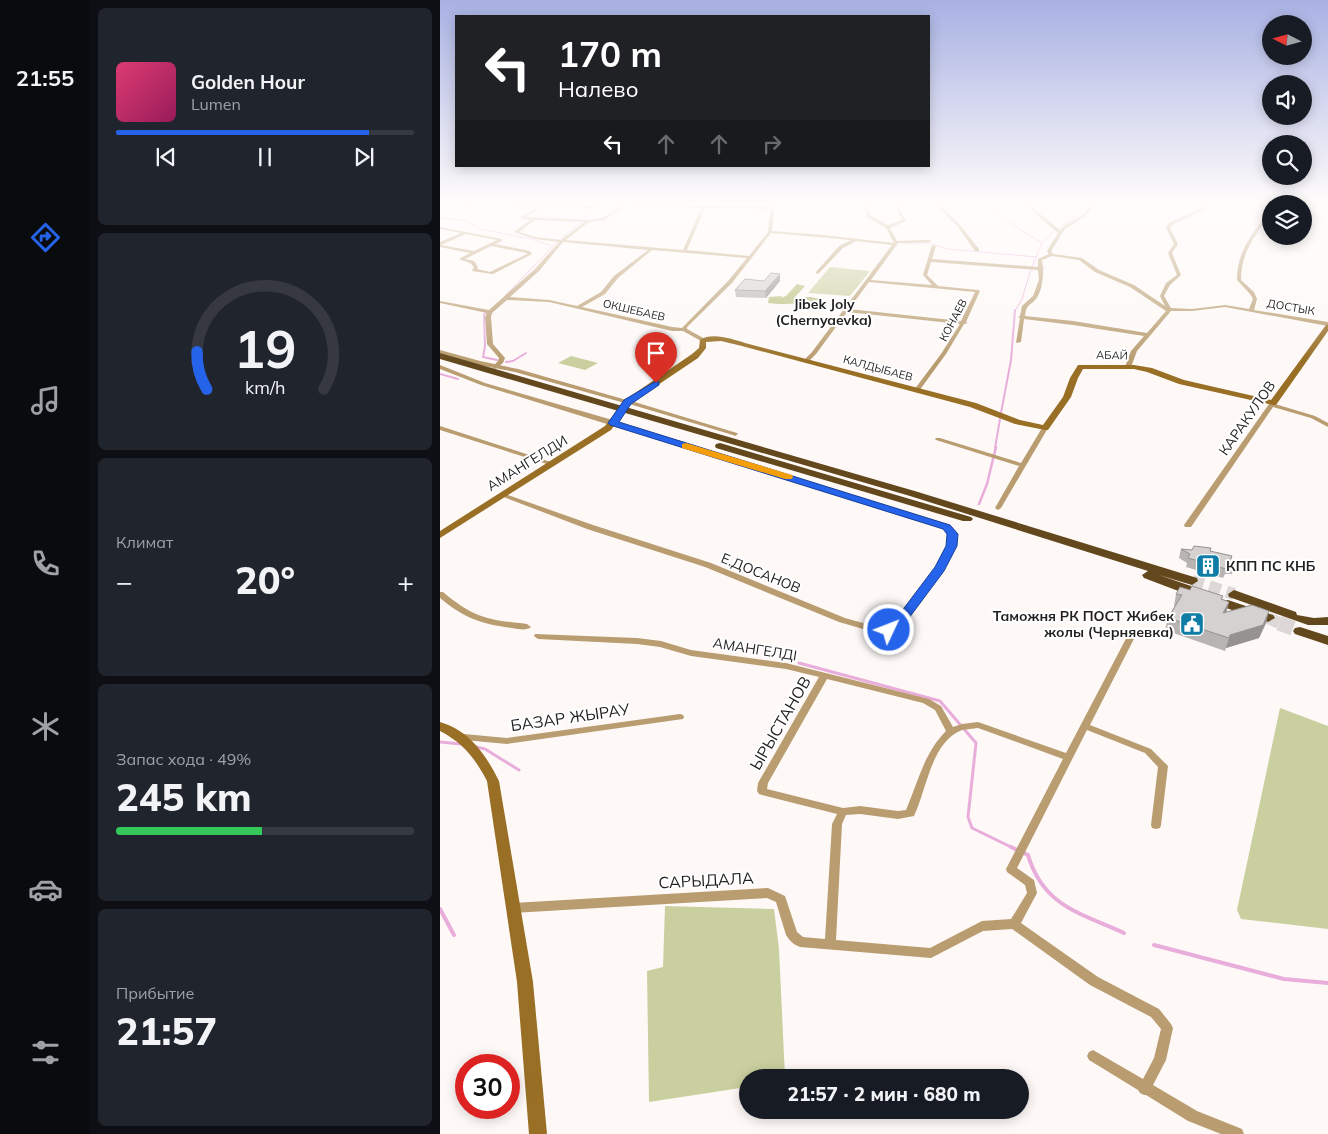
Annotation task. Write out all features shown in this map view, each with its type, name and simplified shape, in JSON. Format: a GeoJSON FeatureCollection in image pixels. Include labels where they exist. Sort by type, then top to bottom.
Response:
{"type":"FeatureCollection","features":[{"type":"Feature","properties":{"kind":"highway"},"geometry":{"type":"LineString","coordinates":[[440,356],[621,413]]}},
{"type":"Feature","properties":{"kind":"highway"},"geometry":{"type":"LineString","coordinates":[[440,363],[621,413],[909,497],[1189,585]]}},
{"type":"Feature","properties":{"kind":"highway"},"geometry":{"type":"LineString","coordinates":[[1268,618],[1231,599],[1262,604],[1297,622],[1328,642]]}},
{"type":"Feature","properties":{"kind":"highway"},"geometry":{"type":"LineString","coordinates":[[1297,622],[1328,621]]}},
{"type":"Feature","properties":{"kind":"main road","name":"КАРАКУЛОВ"},"geometry":{"type":"LineString","coordinates":[[1272,404],[1328,325]]}},
{"type":"Feature","properties":{"kind":"main road","name":"КАЛДЫБАЕВ"},"geometry":{"type":"LineString","coordinates":[[703,340],[725,340],[973,405],[1018,422],[1045,428]]}},
{"type":"Feature","properties":{"kind":"main road","name":"АМАНГЕЛДИ"},"geometry":{"type":"LineString","coordinates":[[440,535],[552,464],[621,413],[690,361],[702,348],[703,340]]}},
{"type":"Feature","properties":{"kind":"main road","name":"АБАЙ"},"geometry":{"type":"LineString","coordinates":[[1045,428],[1067,398],[1074,378],[1081,367],[1128,367],[1148,370],[1182,382],[1272,404]]}},
{"type":"Feature","properties":{"kind":"main road"},"geometry":{"type":"LineString","coordinates":[[440,726],[464,738],[482,757],[493,781],[525,982],[538,1134]]}},
{"type":"Feature","properties":{"kind":"street"},"geometry":{"type":"LineString","coordinates":[[469,256],[461,260],[472,262],[476,267],[474,270],[491,273],[526,256]]}},
{"type":"Feature","properties":{"kind":"street"},"geometry":{"type":"LineString","coordinates":[[495,367],[501,362],[502,358],[490,344],[488,316],[549,256]]}},
{"type":"Feature","properties":{"kind":"street","name":"ОКШЕБАЕВ"},"geometry":{"type":"LineString","coordinates":[[579,307],[603,293],[616,278],[643,256]]}},
{"type":"Feature","properties":{"kind":"street"},"geometry":{"type":"LineString","coordinates":[[736,256],[750,257]]}},
{"type":"Feature","properties":{"kind":"street"},"geometry":{"type":"LineString","coordinates":[[818,273],[833,256]]}},
{"type":"Feature","properties":{"kind":"street"},"geometry":{"type":"LineString","coordinates":[[806,361],[886,256]]}},
{"type":"Feature","properties":{"kind":"street"},"geometry":{"type":"LineString","coordinates":[[930,256],[925,275],[936,287]]}},
{"type":"Feature","properties":{"kind":"street"},"geometry":{"type":"LineString","coordinates":[[1018,342],[1024,307],[1035,297],[1038,290],[1042,269],[1040,260],[1050,256]]}},
{"type":"Feature","properties":{"kind":"street"},"geometry":{"type":"LineString","coordinates":[[1058,256],[1080,259],[1097,271],[1132,286],[1169,310]]}},
{"type":"Feature","properties":{"kind":"street"},"geometry":{"type":"LineString","coordinates":[[1169,310],[1162,296],[1163,290],[1179,275],[1171,256]]}},
{"type":"Feature","properties":{"kind":"street","name":"ДОСТЫК"},"geometry":{"type":"LineString","coordinates":[[1242,256],[1239,261],[1239,280],[1256,299],[1252,310]]}},
{"type":"Feature","properties":{"kind":"street"},"geometry":{"type":"LineString","coordinates":[[684,330],[730,282],[750,257]]}},
{"type":"Feature","properties":{"kind":"street"},"geometry":{"type":"LineString","coordinates":[[929,260],[1042,269]]}},
{"type":"Feature","properties":{"kind":"street","name":"КОНАЕВ"},"geometry":{"type":"LineString","coordinates":[[868,281],[978,291],[965,323],[947,352],[917,390]]}},
{"type":"Feature","properties":{"kind":"street","name":"ОКШЕБАЕВ"},"geometry":{"type":"LineString","coordinates":[[506,298],[550,301],[579,307],[672,329],[684,330],[703,340]]}},
{"type":"Feature","properties":{"kind":"street"},"geometry":{"type":"LineString","coordinates":[[440,302],[490,312]]}},
{"type":"Feature","properties":{"kind":"street","name":"ДОСТЫК"},"geometry":{"type":"LineString","coordinates":[[1169,310],[1192,310],[1225,306],[1328,325]]}},
{"type":"Feature","properties":{"kind":"street"},"geometry":{"type":"LineString","coordinates":[[846,310],[965,323]]}},
{"type":"Feature","properties":{"kind":"street"},"geometry":{"type":"LineString","coordinates":[[1128,367],[1134,351],[1169,310]]}},
{"type":"Feature","properties":{"kind":"street"},"geometry":{"type":"LineString","coordinates":[[1021,317],[1149,335]]}},
{"type":"Feature","properties":{"kind":"street"},"geometry":{"type":"LineString","coordinates":[[440,352],[495,367],[516,370],[621,413]]}},
{"type":"Feature","properties":{"kind":"street"},"geometry":{"type":"LineString","coordinates":[[440,367],[483,384],[621,413],[736,434]]}},
{"type":"Feature","properties":{"kind":"street"},"geometry":{"type":"LineString","coordinates":[[1272,404],[1313,416],[1328,425]]}},
{"type":"Feature","properties":{"kind":"street","name":"КАРАКУЛОВ"},"geometry":{"type":"LineString","coordinates":[[1188,525],[1272,404]]}},
{"type":"Feature","properties":{"kind":"street","name":"Е.ДОСАНОВ"},"geometry":{"type":"LineString","coordinates":[[503,495],[708,565],[842,620],[870,628],[889,630],[899,623],[940,568],[952,546],[953,534],[947,527],[621,413]]}},
{"type":"Feature","properties":{"kind":"street"},"geometry":{"type":"LineString","coordinates":[[440,428],[552,464]]}},
{"type":"Feature","properties":{"kind":"street","name":"АБАЙ"},"geometry":{"type":"LineString","coordinates":[[998,508],[1045,428]]}},
{"type":"Feature","properties":{"kind":"street"},"geometry":{"type":"LineString","coordinates":[[938,439],[990,457],[1023,465]]}},
{"type":"Feature","properties":{"kind":"street"},"geometry":{"type":"LineString","coordinates":[[440,594],[457,609],[473,618],[527,627]]}},
{"type":"Feature","properties":{"kind":"street"},"geometry":{"type":"LineString","coordinates":[[1134,631],[1012,869],[1030,883],[1032,893],[1014,924],[1094,981],[1155,1012],[1167,1028],[1160,1060],[1144,1089]]}},
{"type":"Feature","properties":{"kind":"street","name":"АМАНГЕЛДІ"},"geometry":{"type":"LineString","coordinates":[[538,636],[653,643],[691,653],[786,666],[926,701],[938,708],[950,730]]}},
{"type":"Feature","properties":{"kind":"street","name":"ЫРЫСТАНОВ"},"geometry":{"type":"LineString","coordinates":[[824,676],[763,783],[762,791],[843,812],[860,810],[898,815],[910,813],[936,745],[950,730]]}},
{"type":"Feature","properties":{"kind":"street","name":"БАЗАР ЖЫРАУ"},"geometry":{"type":"LineString","coordinates":[[464,738],[507,741],[680,717]]}},
{"type":"Feature","properties":{"kind":"street"},"geometry":{"type":"LineString","coordinates":[[950,730],[967,724],[978,725],[1069,758]]}},
{"type":"Feature","properties":{"kind":"street"},"geometry":{"type":"LineString","coordinates":[[1085,726],[1148,751],[1164,766],[1156,825]]}},
{"type":"Feature","properties":{"kind":"street"},"geometry":{"type":"LineString","coordinates":[[830,944],[837,824],[843,812]]}},
{"type":"Feature","properties":{"kind":"street","name":"САРЫДАЛА"},"geometry":{"type":"LineString","coordinates":[[513,908],[768,893],[782,899],[792,935],[800,942],[931,953],[982,926],[1014,924]]}},
{"type":"Feature","properties":{"kind":"street"},"geometry":{"type":"LineString","coordinates":[[1093,1056],[1144,1089],[1193,1116],[1236,1134]]}},
{"type":"Feature","properties":{"kind":"green space"},"geometry":{"type":"Polygon","coordinates":[[[830,267],[870,271],[850,296],[808,293],[830,267]]]}},
{"type":"Feature","properties":{"kind":"green space"},"geometry":{"type":"Polygon","coordinates":[[[797,284],[805,286],[795,297],[811,297],[827,301],[821,309],[811,308],[808,304],[768,303],[769,297],[782,296],[780,298],[786,296],[797,284]]]}},
{"type":"Feature","properties":{"kind":"green space"},"geometry":{"type":"Polygon","coordinates":[[[571,356],[598,363],[585,370],[558,363],[571,356]]]}},
{"type":"Feature","properties":{"kind":"green space"},"geometry":{"type":"Polygon","coordinates":[[[1280,708],[1328,726],[1328,929],[1241,919],[1237,910],[1280,708]]]}},
{"type":"Feature","properties":{"kind":"green space"},"geometry":{"type":"Polygon","coordinates":[[[665,906],[774,909],[779,949],[785,1069],[739,1069],[739,1088],[649,1102],[647,971],[663,967],[665,906]]]}},
{"type":"Feature","properties":{"kind":"building"},"geometry":{"type":"Polygon","coordinates":[[[771,273],[780,274],[765,291],[735,290],[745,279],[764,281],[771,273]]]}},
{"type":"Feature","properties":{"kind":"building"},"geometry":{"type":"Polygon","coordinates":[[[1194,546],[1211,548],[1210,551],[1232,556],[1230,560],[1234,565],[1227,565],[1226,569],[1188,558],[1190,554],[1181,549],[1192,550],[1194,546]]]}},
{"type":"Feature","properties":{"kind":"building"},"geometry":{"type":"Polygon","coordinates":[[[1192,586],[1223,596],[1221,599],[1229,602],[1223,613],[1252,605],[1269,611],[1263,625],[1230,635],[1229,638],[1168,618],[1182,595],[1176,594],[1180,587],[1190,590],[1192,586]]]}},
{"type":"Feature","properties":{"kind":"waterway"},"geometry":{"type":"LineString","coordinates":[[505,296],[544,256]]}},
{"type":"Feature","properties":{"kind":"waterway"},"geometry":{"type":"LineString","coordinates":[[1024,256],[1036,257]]}},
{"type":"Feature","properties":{"kind":"waterway"},"geometry":{"type":"LineString","coordinates":[[1032,267],[1037,256]]}},
{"type":"Feature","properties":{"kind":"waterway"},"geometry":{"type":"LineString","coordinates":[[1015,311],[1022,299],[1031,269]]}},
{"type":"Feature","properties":{"kind":"waterway"},"geometry":{"type":"LineString","coordinates":[[1001,413],[1011,360],[1015,310]]}},
{"type":"Feature","properties":{"kind":"waterway"},"geometry":{"type":"LineString","coordinates":[[488,311],[484,315],[485,346],[483,357],[497,360]]}},
{"type":"Feature","properties":{"kind":"waterway"},"geometry":{"type":"LineString","coordinates":[[506,362],[513,361],[526,353]]}},
{"type":"Feature","properties":{"kind":"waterway"},"geometry":{"type":"LineString","coordinates":[[440,374],[458,379]]}},
{"type":"Feature","properties":{"kind":"waterway"},"geometry":{"type":"LineString","coordinates":[[995,448],[1000,419]]}},
{"type":"Feature","properties":{"kind":"waterway"},"geometry":{"type":"LineString","coordinates":[[979,504],[987,484],[996,447]]}},
{"type":"Feature","properties":{"kind":"waterway"},"geometry":{"type":"LineString","coordinates":[[799,663],[940,701],[976,743],[968,817],[972,828],[1013,848]]}},
{"type":"Feature","properties":{"kind":"waterway"},"geometry":{"type":"LineString","coordinates":[[440,742],[461,744]]}},
{"type":"Feature","properties":{"kind":"waterway"},"geometry":{"type":"LineString","coordinates":[[476,747],[485,749],[519,770]]}},
{"type":"Feature","properties":{"kind":"waterway"},"geometry":{"type":"LineString","coordinates":[[1013,848],[1017,850]]}},
{"type":"Feature","properties":{"kind":"waterway"},"geometry":{"type":"LineString","coordinates":[[1022,852],[1028,855],[1043,886],[1053,897],[1078,913],[1124,933]]}},
{"type":"Feature","properties":{"kind":"waterway"},"geometry":{"type":"LineString","coordinates":[[440,909],[454,935]]}},
{"type":"Feature","properties":{"kind":"waterway"},"geometry":{"type":"LineString","coordinates":[[1154,945],[1284,979],[1328,983]]}},
{"type":"Feature","properties":{"kind":"tunnel"},"geometry":{"type":"LineString","coordinates":[[1192,581],[1234,594]]}},
{"type":"Feature","properties":{"kind":"tunnel"},"geometry":{"type":"LineString","coordinates":[[1268,618],[1282,624]]}},
{"type":"Feature","properties":{"kind":"tunnel"},"geometry":{"type":"LineString","coordinates":[[1279,623],[1300,631]]}},
{"type":"Feature","properties":{"kind":"slow traffic"},"geometry":{"type":"LineString","coordinates":[[686,446],[788,477]]}},
{"type":"Feature","properties":{"kind":"place","name":"КПП ПС КНБ"},"geometry":{"type":"Point","coordinates":[1208,566]}},
{"type":"Feature","properties":{"kind":"place","name":"Таможня РК ПОСТ Жибек жолы (Черняевка)"},"geometry":{"type":"Point","coordinates":[1192,624]}},
{"type":"Feature","properties":{"kind":"district","name":"Jibek Joly (Chernyaevka)"},"geometry":{"type":"Point","coordinates":[824,312]}},
{"type":"Feature","properties":{"kind":"route"},"geometry":{"type":"LineString","coordinates":[[656,383],[628,402],[613,423],[947,527],[953,534],[952,546],[940,568],[899,623],[889,630]]}}]}
